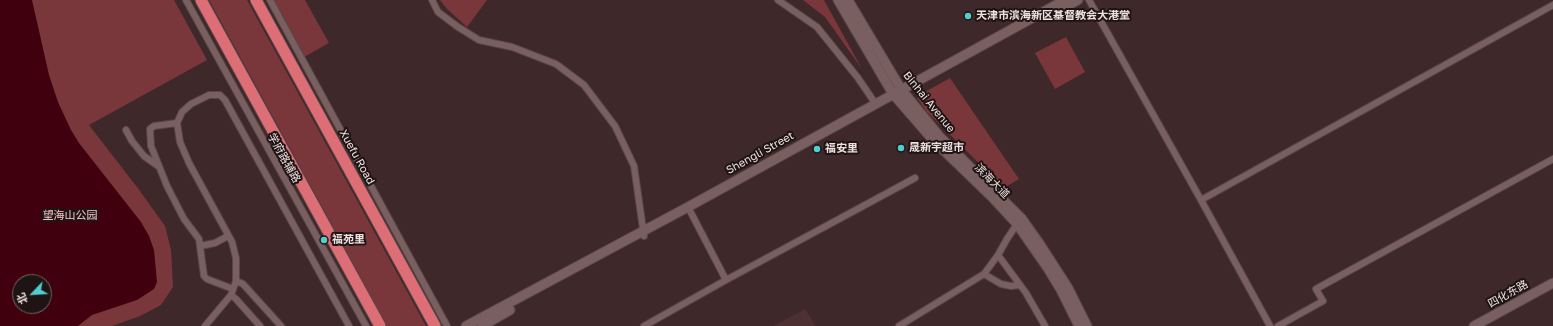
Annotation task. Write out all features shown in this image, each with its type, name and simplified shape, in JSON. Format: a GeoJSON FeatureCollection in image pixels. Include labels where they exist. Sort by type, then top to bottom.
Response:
{"type":"FeatureCollection","features":[{"type":"Feature","properties":{"kind":"highway"},"geometry":{"type":"LineString","coordinates":[[201,0],[380,326]]}},
{"type":"Feature","properties":{"kind":"highway","name":"Xuefu Road"},"geometry":{"type":"LineString","coordinates":[[256,0],[435,326]]}},
{"type":"Feature","properties":{"kind":"street","name":"学府路辅路"},"geometry":{"type":"LineString","coordinates":[[186,0],[366,326]]}},
{"type":"Feature","properties":{"kind":"street"},"geometry":{"type":"LineString","coordinates":[[270,0],[447,326]]}},
{"type":"Feature","properties":{"kind":"street"},"geometry":{"type":"LineString","coordinates":[[432,0],[438,12],[478,40],[512,47],[556,64],[584,85],[615,126],[634,166],[644,234]]}},
{"type":"Feature","properties":{"kind":"street"},"geometry":{"type":"LineString","coordinates":[[778,0],[817,27],[876,103]]}},
{"type":"Feature","properties":{"kind":"street","name":"滨海大道"},"geometry":{"type":"LineString","coordinates":[[838,0],[899,94],[933,140],[992,197],[1017,224],[1047,267],[1079,326]]}},
{"type":"Feature","properties":{"kind":"street","name":"Binhai Avenue"},"geometry":{"type":"LineString","coordinates":[[848,0],[899,94],[1022,219],[1068,288],[1087,326]]}},
{"type":"Feature","properties":{"kind":"street","name":"Shengli Street"},"geometry":{"type":"LineString","coordinates":[[482,326],[689,209],[983,48],[1065,0]]}},
{"type":"Feature","properties":{"kind":"street","name":"Shengli Street"},"geometry":{"type":"LineString","coordinates":[[983,48],[1078,0]]}},
{"type":"Feature","properties":{"kind":"street"},"geometry":{"type":"LineString","coordinates":[[1089,0],[1270,326]]}},
{"type":"Feature","properties":{"kind":"street"},"geometry":{"type":"LineString","coordinates":[[1201,200],[1553,5]]}},
{"type":"Feature","properties":{"kind":"street","name":"Shengli Street"},"geometry":{"type":"LineString","coordinates":[[689,209],[876,103],[899,94]]}},
{"type":"Feature","properties":{"kind":"street"},"geometry":{"type":"LineString","coordinates":[[205,326],[232,292],[236,281],[236,258],[232,242],[189,163],[180,142],[177,123],[182,112],[191,104],[209,95],[220,95],[225,100],[349,326]]}},
{"type":"Feature","properties":{"kind":"street"},"geometry":{"type":"LineString","coordinates":[[177,123],[154,126],[150,129],[151,146],[166,186],[184,219],[199,239],[204,276],[232,292],[260,326]]}},
{"type":"Feature","properties":{"kind":"street"},"geometry":{"type":"LineString","coordinates":[[126,130],[132,141],[144,156],[158,166]]}},
{"type":"Feature","properties":{"kind":"street"},"geometry":{"type":"LineString","coordinates":[[1278,326],[1323,301],[1316,289],[1553,159]]}},
{"type":"Feature","properties":{"kind":"street"},"geometry":{"type":"LineString","coordinates":[[644,326],[915,178]]}},
{"type":"Feature","properties":{"kind":"street"},"geometry":{"type":"LineString","coordinates":[[689,209],[726,280]]}},
{"type":"Feature","properties":{"kind":"street"},"geometry":{"type":"LineString","coordinates":[[899,326],[984,274],[998,255],[1006,239],[1017,224]]}},
{"type":"Feature","properties":{"kind":"street","name":"Shengli Street"},"geometry":{"type":"LineString","coordinates":[[466,326],[644,234]]}},
{"type":"Feature","properties":{"kind":"street"},"geometry":{"type":"LineString","coordinates":[[200,246],[215,243],[228,236]]}},
{"type":"Feature","properties":{"kind":"street"},"geometry":{"type":"LineString","coordinates":[[998,255],[1020,285],[1045,326]]}},
{"type":"Feature","properties":{"kind":"street"},"geometry":{"type":"LineString","coordinates":[[984,274],[1000,284],[1011,286],[1020,285]]}},
{"type":"Feature","properties":{"kind":"street"},"geometry":{"type":"LineString","coordinates":[[236,281],[242,284],[281,326]]}},
{"type":"Feature","properties":{"kind":"street","name":"四化东路"},"geometry":{"type":"LineString","coordinates":[[1474,326],[1553,283]]}},
{"type":"Feature","properties":{"kind":"shaded area"},"geometry":{"type":"Polygon","coordinates":[[[0,0],[32,0],[49,75],[58,102],[71,130],[79,143],[141,222],[149,236],[154,250],[157,282],[154,289],[137,300],[92,315],[78,326],[0,326],[0,0]]]}},
{"type":"Feature","properties":{"kind":"shaded area"},"geometry":{"type":"Polygon","coordinates":[[[805,309],[816,326],[773,326],[805,309]]]}},
{"type":"Feature","properties":{"kind":"green space","name":"望海山公园"},"geometry":{"type":"Polygon","coordinates":[[[0,0],[174,0],[207,60],[89,125],[165,226],[171,250],[173,287],[161,305],[140,316],[112,326],[0,326],[0,0]]]}},
{"type":"Feature","properties":{"kind":"green space"},"geometry":{"type":"Polygon","coordinates":[[[209,0],[247,0],[426,326],[387,326],[209,0]]]}},
{"type":"Feature","properties":{"kind":"green space"},"geometry":{"type":"Polygon","coordinates":[[[273,0],[305,0],[329,43],[304,57],[273,0]]]}},
{"type":"Feature","properties":{"kind":"green space"},"geometry":{"type":"Polygon","coordinates":[[[440,0],[487,0],[467,27],[447,9],[440,0]]]}},
{"type":"Feature","properties":{"kind":"green space"},"geometry":{"type":"Polygon","coordinates":[[[803,0],[824,0],[862,69],[825,17],[803,0]]]}},
{"type":"Feature","properties":{"kind":"green space"},"geometry":{"type":"Polygon","coordinates":[[[1066,37],[1085,72],[1055,89],[1035,53],[1066,37]]]}},
{"type":"Feature","properties":{"kind":"green space"},"geometry":{"type":"Polygon","coordinates":[[[950,78],[1019,179],[1004,188],[927,112],[917,98],[950,78]]]}},
{"type":"Feature","properties":{"kind":"place","name":"天津市滨海新区基督教会大港堂"},"geometry":{"type":"Point","coordinates":[968,16]}},
{"type":"Feature","properties":{"kind":"place","name":"晟新宇超市"},"geometry":{"type":"Point","coordinates":[901,148]}},
{"type":"Feature","properties":{"kind":"place","name":"福安里"},"geometry":{"type":"Point","coordinates":[817,149]}},
{"type":"Feature","properties":{"kind":"place","name":"福苑里"},"geometry":{"type":"Point","coordinates":[324,240]}}]}
